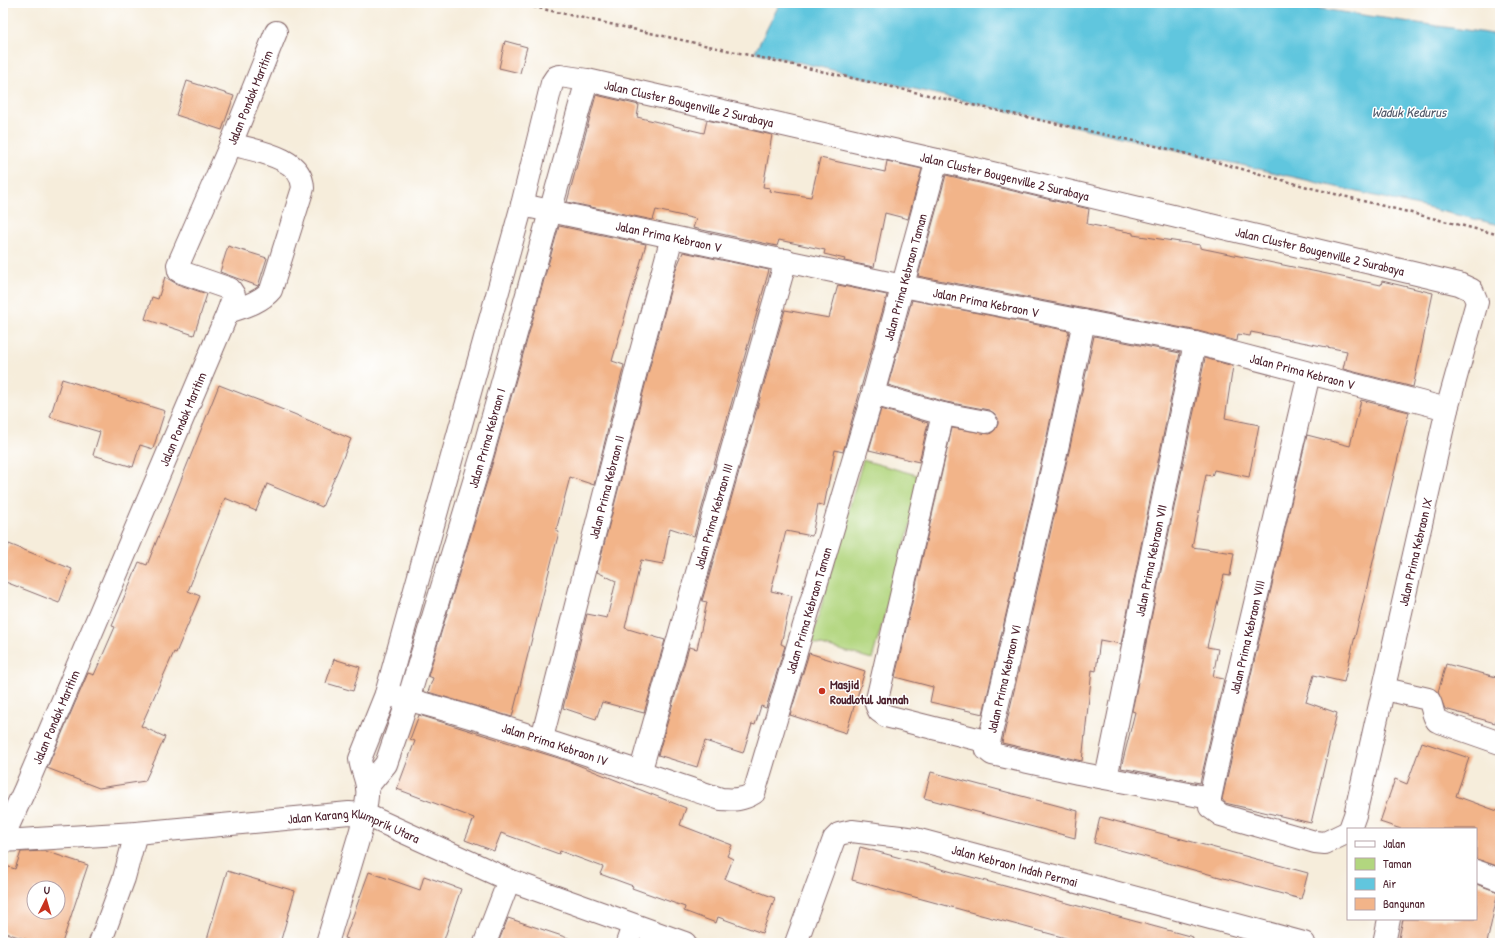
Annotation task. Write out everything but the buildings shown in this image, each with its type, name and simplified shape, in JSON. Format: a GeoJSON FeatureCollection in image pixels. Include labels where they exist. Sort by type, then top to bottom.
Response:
{"type":"FeatureCollection","features":[{"type":"Feature","properties":{"kind":"street","name":"Jalan Pondok Maritim"},"geometry":{"type":"LineString","coordinates":[[7,829],[25,790],[228,312],[234,294],[230,289],[181,272],[178,268],[231,144],[276,32]]}},
{"type":"Feature","properties":{"kind":"street","name":"Jalan Cluster Bougenville 2 Surabaya"},"geometry":{"type":"LineString","coordinates":[[552,82],[556,77],[560,76],[587,80],[937,160],[1459,284]]}},
{"type":"Feature","properties":{"kind":"street","name":"Jalan Prima Kebraon I"},"geometry":{"type":"LineString","coordinates":[[368,787],[386,764],[408,700],[482,455],[587,80]]}},
{"type":"Feature","properties":{"kind":"street","name":"Jalan Prima Kebraon I"},"geometry":{"type":"LineString","coordinates":[[327,943],[361,830],[364,814],[368,787],[360,760],[386,694],[522,205],[552,82]]}},
{"type":"Feature","properties":{"kind":"street"},"geometry":{"type":"LineString","coordinates":[[228,312],[258,301],[265,297],[271,290],[303,188],[298,172],[292,165],[279,158],[231,144]]}},
{"type":"Feature","properties":{"kind":"street","name":"Jalan Prima Kebraon Taman"},"geometry":{"type":"LineString","coordinates":[[721,799],[735,800],[747,798],[754,793],[873,394],[937,160]]}},
{"type":"Feature","properties":{"kind":"street","name":"Jalan Prima Kebraon V"},"geometry":{"type":"LineString","coordinates":[[522,205],[903,286],[1195,343],[1447,409]]}},
{"type":"Feature","properties":{"kind":"street","name":"Jalan Prima Kebraon II"},"geometry":{"type":"LineString","coordinates":[[542,738],[672,237]]}},
{"type":"Feature","properties":{"kind":"street","name":"Jalan Prima Kebraon III"},"geometry":{"type":"LineString","coordinates":[[640,773],[786,260]]}},
{"type":"Feature","properties":{"kind":"street","name":"Jalan Prima Kebraon IX"},"geometry":{"type":"LineString","coordinates":[[1350,828],[1356,815],[1392,691],[1447,409],[1477,302],[1472,290],[1459,284]]}},
{"type":"Feature","properties":{"kind":"street","name":"Jalan Prima Kebraon VI"},"geometry":{"type":"LineString","coordinates":[[943,414],[876,704],[879,711],[886,716],[989,742],[1058,444],[1084,321]]}},
{"type":"Feature","properties":{"kind":"street","name":"Jalan Prima Kebraon VII"},"geometry":{"type":"LineString","coordinates":[[1106,778],[1195,343]]}},
{"type":"Feature","properties":{"kind":"street","name":"Jalan Prima Kebraon VIII"},"geometry":{"type":"LineString","coordinates":[[1210,798],[1309,374]]}},
{"type":"Feature","properties":{"kind":"street"},"geometry":{"type":"LineString","coordinates":[[873,394],[943,414],[986,422]]}},
{"type":"Feature","properties":{"kind":"street"},"geometry":{"type":"LineString","coordinates":[[1392,691],[1430,700],[1431,710],[1437,721],[1500,743]]}},
{"type":"Feature","properties":{"kind":"street","name":"Jalan Prima Kebraon IV"},"geometry":{"type":"LineString","coordinates":[[386,694],[542,738],[640,773],[721,799]]}},
{"type":"Feature","properties":{"kind":"street"},"geometry":{"type":"LineString","coordinates":[[989,742],[987,750],[992,754],[1210,798],[1210,807],[1221,815],[1315,842],[1325,843],[1347,832]]}},
{"type":"Feature","properties":{"kind":"street","name":"Jalan Karang Klumprik Utara"},"geometry":{"type":"LineString","coordinates":[[3,841],[136,833],[349,813],[364,814],[630,934],[685,943]]}},
{"type":"Feature","properties":{"kind":"street","name":"Jalan Kebraon Indah Permai"},"geometry":{"type":"LineString","coordinates":[[796,943],[834,839],[839,834],[852,831],[916,840],[1304,943]]}},
{"type":"Feature","properties":{"kind":"street"},"geometry":{"type":"LineString","coordinates":[[100,943],[124,878],[136,833]]}},
{"type":"Feature","properties":{"kind":"street"},"geometry":{"type":"LineString","coordinates":[[1477,871],[1500,880]]}},
{"type":"Feature","properties":{"kind":"street"},"geometry":{"type":"LineString","coordinates":[[485,943],[509,880]]}},
{"type":"Feature","properties":{"kind":"street"},"geometry":{"type":"LineString","coordinates":[[1384,943],[1389,920]]}},
{"type":"Feature","properties":{"kind":"path"},"geometry":{"type":"LineString","coordinates":[[516,3],[1164,148],[1315,189],[1500,235]]}},
{"type":"Feature","properties":{"kind":"green space"},"geometry":{"type":"Polygon","coordinates":[[[863,460],[924,477],[872,659],[811,642],[863,460]]]}},
{"type":"Feature","properties":{"kind":"water","name":"Waduk Kedurus"},"geometry":{"type":"Polygon","coordinates":[[[780,3],[1280,3],[1500,35],[1500,225],[755,52],[780,3]]]}},
{"type":"Feature","properties":{"kind":"place","name":"Masjid Roudlotul Jannah"},"geometry":{"type":"Point","coordinates":[822,691]}}]}
